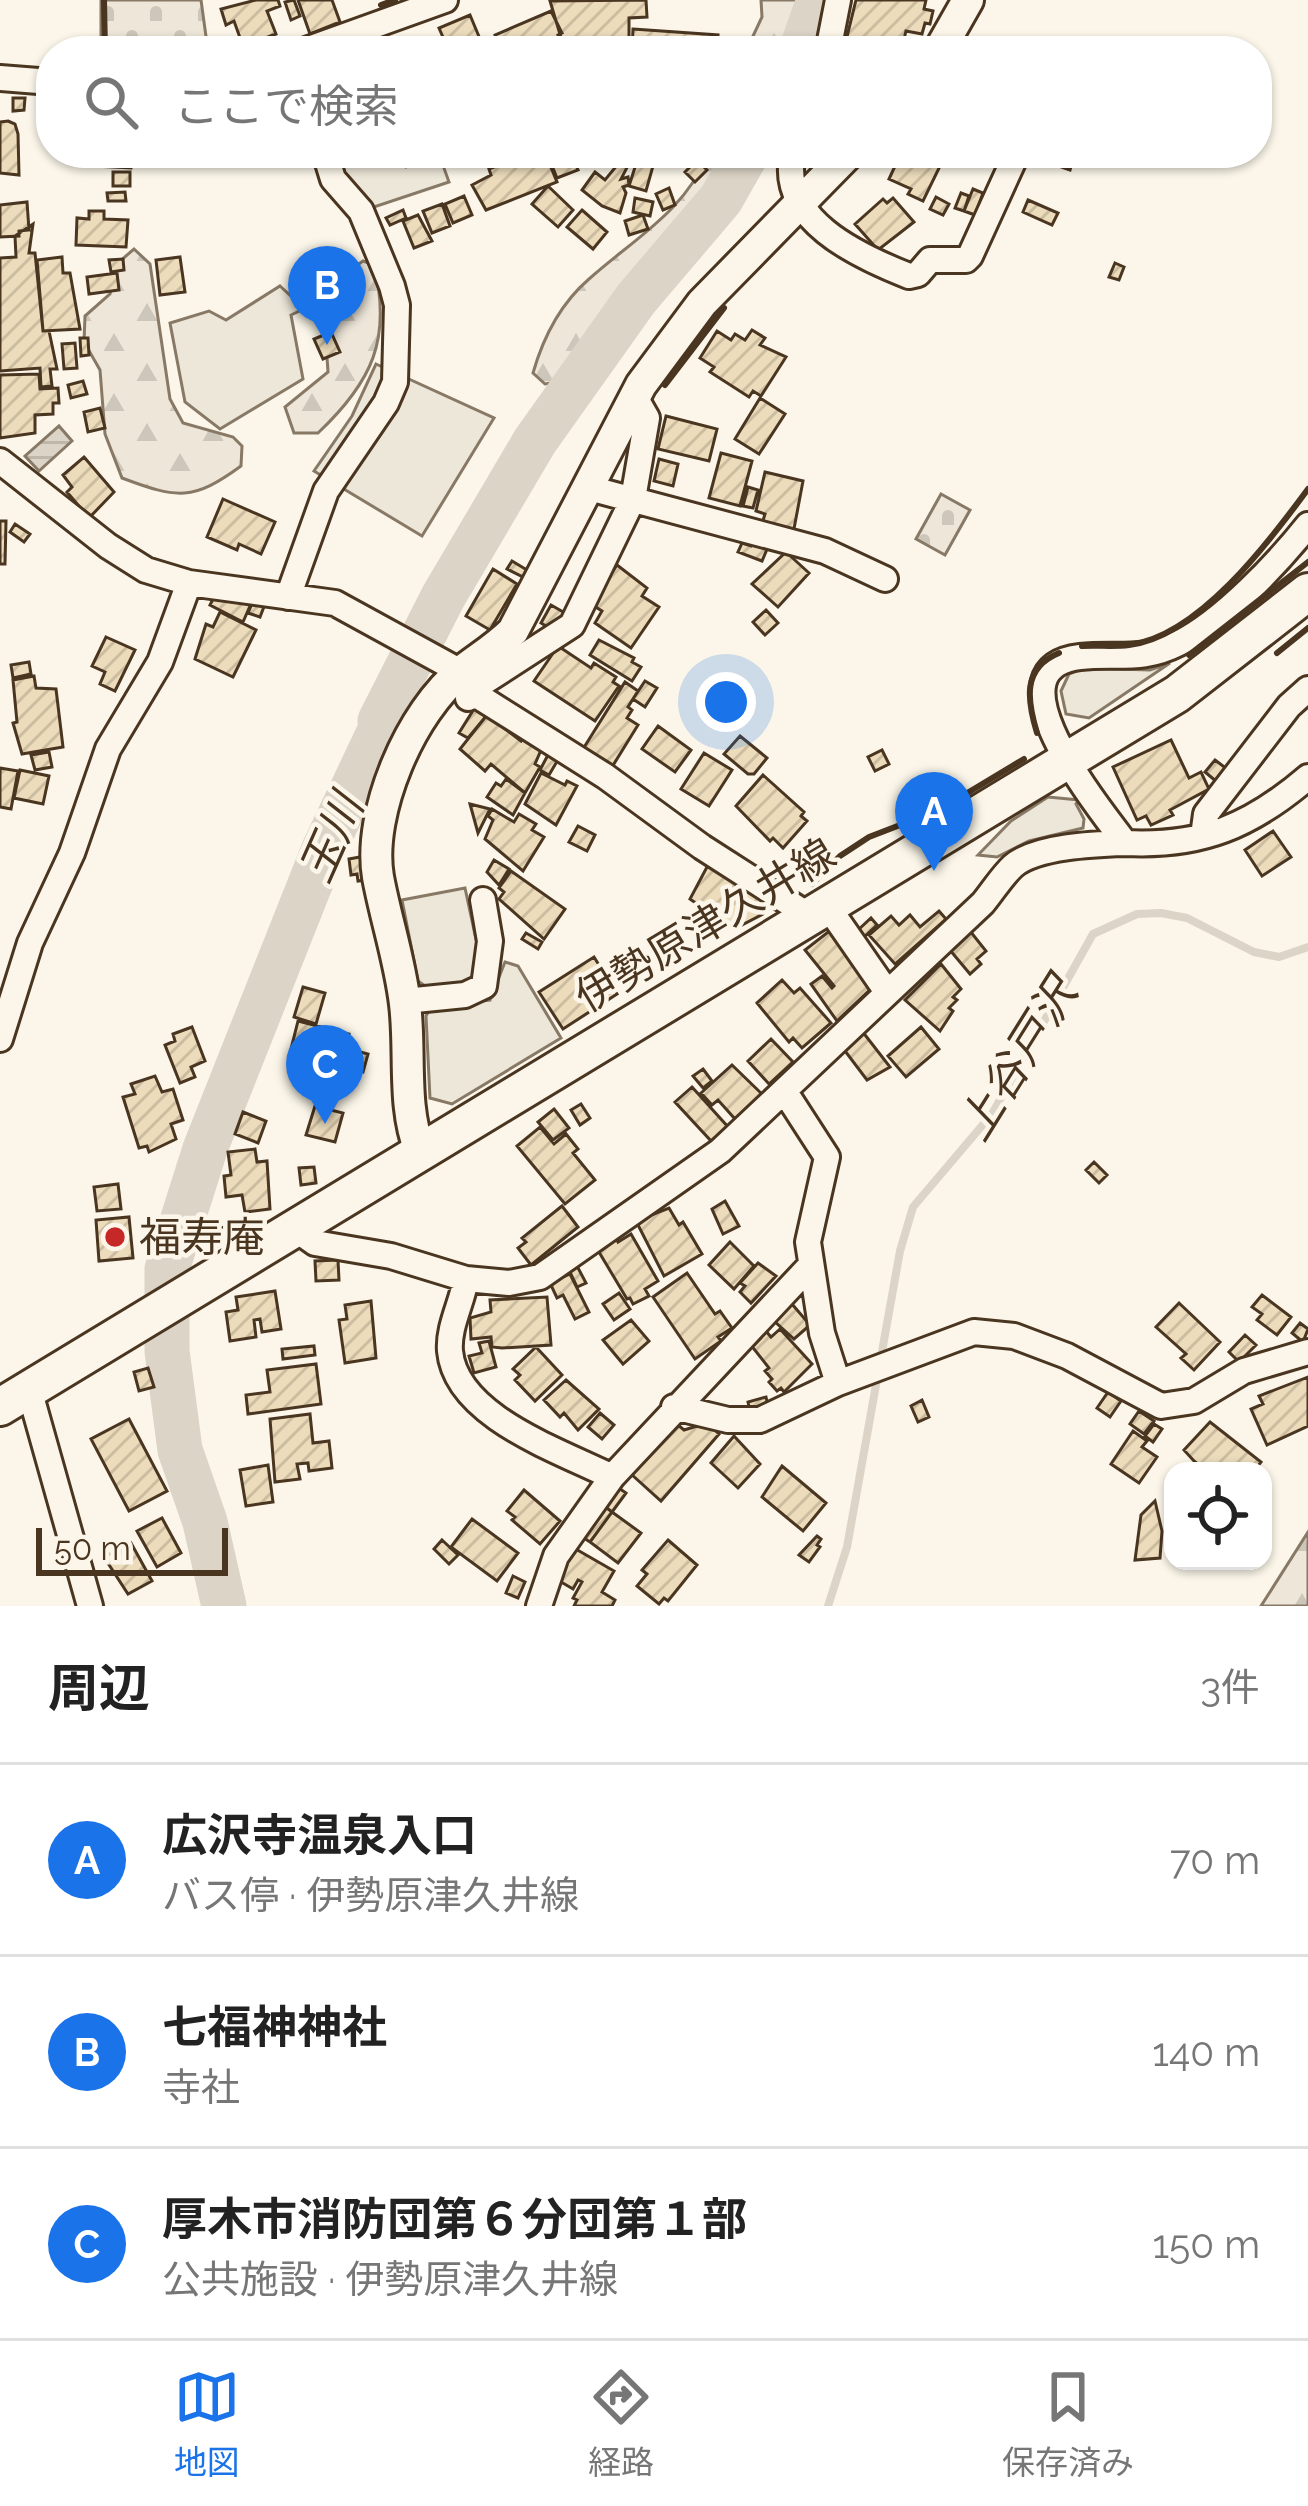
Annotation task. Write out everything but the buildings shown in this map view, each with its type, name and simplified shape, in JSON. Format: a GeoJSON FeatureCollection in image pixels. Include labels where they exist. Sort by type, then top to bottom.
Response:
{"type":"FeatureCollection","features":[{"type":"Feature","properties":{"kind":"main road","name":"伊勢原津久井線"},"geometry":{"type":"LineString","coordinates":[[14,1398],[1177,694],[1308,592]]}},
{"type":"Feature","properties":{"kind":"street"},"geometry":{"type":"LineString","coordinates":[[345,36],[445,0]]}},
{"type":"Feature","properties":{"kind":"street"},"geometry":{"type":"LineString","coordinates":[[831,36],[838,0]]}},
{"type":"Feature","properties":{"kind":"street"},"geometry":{"type":"LineString","coordinates":[[948,36],[968,0]]}},
{"type":"Feature","properties":{"kind":"street"},"geometry":{"type":"LineString","coordinates":[[0,78],[36,81]]}},
{"type":"Feature","properties":{"kind":"street"},"geometry":{"type":"LineString","coordinates":[[288,597],[326,491],[386,404],[395,382],[397,305],[392,286],[361,212],[333,179],[330,168]]}},
{"type":"Feature","properties":{"kind":"street"},"geometry":{"type":"LineString","coordinates":[[789,168],[797,202],[846,248],[909,275],[918,274],[930,260],[970,256],[1010,168]]}},
{"type":"Feature","properties":{"kind":"street"},"geometry":{"type":"LineString","coordinates":[[420,1151],[410,1127],[405,1001],[378,876],[375,836],[384,794],[430,706],[513,631],[634,398],[702,304],[833,168]]}},
{"type":"Feature","properties":{"kind":"street"},"geometry":{"type":"LineString","coordinates":[[459,680],[572,626],[632,499],[647,418],[634,398]]}},
{"type":"Feature","properties":{"kind":"street"},"geometry":{"type":"LineString","coordinates":[[0,461],[146,570],[189,583],[335,603],[395,633],[702,848],[817,910],[886,992]]}},
{"type":"Feature","properties":{"kind":"street"},"geometry":{"type":"LineString","coordinates":[[589,488],[825,551],[884,579]]}},
{"type":"Feature","properties":{"kind":"street"},"geometry":{"type":"LineString","coordinates":[[1125,843],[1067,759],[1043,710],[1042,694],[1052,671],[1081,657],[1125,658],[1180,643],[1210,622],[1292,546],[1308,525]]}},
{"type":"Feature","properties":{"kind":"street"},"geometry":{"type":"LineString","coordinates":[[0,1039],[30,944],[72,853],[108,749],[160,662],[189,583]]}},
{"type":"Feature","properties":{"kind":"street"},"geometry":{"type":"LineString","coordinates":[[1203,836],[1206,814],[1289,706],[1308,689]]}},
{"type":"Feature","properties":{"kind":"street"},"geometry":{"type":"LineString","coordinates":[[294,1228],[315,1244],[391,1256],[466,1279],[509,1283],[540,1277],[697,1169],[983,903],[1012,866],[1027,857],[1087,844],[1169,845],[1240,826],[1308,777]]}},
{"type":"Feature","properties":{"kind":"street"},"geometry":{"type":"LineString","coordinates":[[405,1001],[465,995],[484,986],[490,941],[483,900]]}},
{"type":"Feature","properties":{"kind":"street"},"geometry":{"type":"LineString","coordinates":[[785,1092],[827,1157],[808,1242],[809,1267],[829,1362],[849,1380]]}},
{"type":"Feature","properties":{"kind":"street"},"geometry":{"type":"LineString","coordinates":[[539,1606],[556,1556],[612,1477],[809,1267]]}},
{"type":"Feature","properties":{"kind":"street"},"geometry":{"type":"LineString","coordinates":[[466,1279],[452,1328],[450,1350],[456,1377],[507,1427],[612,1477]]}},
{"type":"Feature","properties":{"kind":"street"},"geometry":{"type":"LineString","coordinates":[[674,1407],[728,1420],[760,1420],[974,1332],[994,1331],[1067,1356],[1161,1406],[1193,1401],[1244,1371],[1308,1352]]}},
{"type":"Feature","properties":{"kind":"street"},"geometry":{"type":"LineString","coordinates":[[14,1398],[90,1606]]}},
{"type":"Feature","properties":{"kind":"green space"},"geometry":{"type":"Polygon","coordinates":[[[101,0],[201,0],[206,36],[101,36],[101,0]]]}},
{"type":"Feature","properties":{"kind":"green space"},"geometry":{"type":"Polygon","coordinates":[[[761,0],[831,0],[818,36],[753,36],[762,17],[761,0]]]}},
{"type":"Feature","properties":{"kind":"green space"},"geometry":{"type":"Polygon","coordinates":[[[702,168],[726,168],[701,210],[565,381],[545,384],[533,373],[561,310],[589,279],[672,208],[702,168]]]}},
{"type":"Feature","properties":{"kind":"green space"},"geometry":{"type":"Polygon","coordinates":[[[134,249],[150,264],[170,399],[183,423],[233,437],[242,446],[241,466],[197,491],[172,493],[122,478],[105,434],[100,370],[84,342],[85,316],[110,294],[119,262],[134,249]]]}},
{"type":"Feature","properties":{"kind":"green space"},"geometry":{"type":"Polygon","coordinates":[[[363,261],[374,265],[379,291],[373,358],[352,396],[318,433],[294,433],[285,407],[328,372],[326,309],[336,285],[363,261]]]}},
{"type":"Feature","properties":{"kind":"green space"},"geometry":{"type":"Polygon","coordinates":[[[941,494],[970,510],[945,555],[916,539],[941,494]]]}},
{"type":"Feature","properties":{"kind":"green space"},"geometry":{"type":"Polygon","coordinates":[[[1308,1532],[1308,1606],[1261,1606],[1308,1532]]]}},
{"type":"Feature","properties":{"kind":"shaded area"},"geometry":{"type":"Polygon","coordinates":[[[339,168],[444,168],[449,182],[368,209],[339,168]]]}},
{"type":"Feature","properties":{"kind":"shaded area"},"geometry":{"type":"Polygon","coordinates":[[[280,286],[293,298],[312,305],[291,315],[303,379],[220,429],[185,402],[170,323],[209,311],[226,320],[280,286]]]}},
{"type":"Feature","properties":{"kind":"shaded area"},"geometry":{"type":"Polygon","coordinates":[[[376,364],[494,418],[422,536],[314,471],[352,416],[376,364]]]}},
{"type":"Feature","properties":{"kind":"shaded area"},"geometry":{"type":"Polygon","coordinates":[[[59,426],[72,441],[39,471],[25,456],[59,426]]]}},
{"type":"Feature","properties":{"kind":"shaded area"},"geometry":{"type":"Polygon","coordinates":[[[1170,663],[1089,718],[1066,714],[1061,691],[1069,674],[1084,668],[1150,670],[1170,663]]]}},
{"type":"Feature","properties":{"kind":"shaded area"},"geometry":{"type":"Polygon","coordinates":[[[1048,797],[1079,800],[1083,828],[1029,841],[997,857],[978,855],[1011,821],[1048,797]]]}},
{"type":"Feature","properties":{"kind":"shaded area"},"geometry":{"type":"Polygon","coordinates":[[[465,888],[481,963],[478,975],[469,983],[428,988],[418,981],[402,900],[465,888]]]}},
{"type":"Feature","properties":{"kind":"shaded area"},"geometry":{"type":"Polygon","coordinates":[[[505,962],[518,966],[561,1038],[452,1104],[430,1098],[426,1016],[431,1007],[490,1000],[505,962]]]}},
{"type":"Feature","properties":{"kind":"waterway","name":"玉川"},"geometry":{"type":"LineString","coordinates":[[806,36],[819,0]]}},
{"type":"Feature","properties":{"kind":"waterway","name":"玉川"},"geometry":{"type":"LineString","coordinates":[[224,1606],[205,1522],[180,1450],[167,1351],[167,1269],[205,1149],[324,849],[382,726],[380,721],[443,597],[535,441],[636,299],[721,199],[739,168]]}},
{"type":"Feature","properties":{"kind":"waterway","name":"上谷戸沢"},"geometry":{"type":"LineString","coordinates":[[828,1606],[847,1547],[900,1251],[913,1207],[992,1114],[1093,934],[1137,914],[1161,913],[1187,918],[1254,952],[1279,957],[1308,947]]}},
{"type":"Feature","properties":{"kind":"wall"},"geometry":{"type":"LineString","coordinates":[[104,0],[105,36]]}},
{"type":"Feature","properties":{"kind":"wall"},"geometry":{"type":"LineString","coordinates":[[381,5],[395,0]]}},
{"type":"Feature","properties":{"kind":"wall"},"geometry":{"type":"LineString","coordinates":[[665,385],[724,308]]}},
{"type":"Feature","properties":{"kind":"wall"},"geometry":{"type":"LineString","coordinates":[[1082,646],[1129,645],[1181,625],[1230,584],[1308,489]]}},
{"type":"Feature","properties":{"kind":"wall"},"geometry":{"type":"LineString","coordinates":[[1189,655],[1308,562]]}},
{"type":"Feature","properties":{"kind":"wall"},"geometry":{"type":"LineString","coordinates":[[1277,653],[1308,628]]}},
{"type":"Feature","properties":{"kind":"wall"},"geometry":{"type":"LineString","coordinates":[[1037,733],[1030,686],[1039,667],[1059,653]]}},
{"type":"Feature","properties":{"kind":"wall"},"geometry":{"type":"LineString","coordinates":[[812,884],[840,856],[869,837],[939,810],[1024,759]]}},
{"type":"Feature","properties":{"kind":"place","name":"七福神神社"},"geometry":{"type":"Point","coordinates":[327,345]}},
{"type":"Feature","properties":{"kind":"place","name":"広沢寺温泉入口"},"geometry":{"type":"Point","coordinates":[934,871]}},
{"type":"Feature","properties":{"kind":"place","name":"厚木市消防団第６分団第１部"},"geometry":{"type":"Point","coordinates":[325,1124]}},
{"type":"Feature","properties":{"kind":"place","name":"福寿庵"},"geometry":{"type":"Point","coordinates":[115,1237]}}]}
